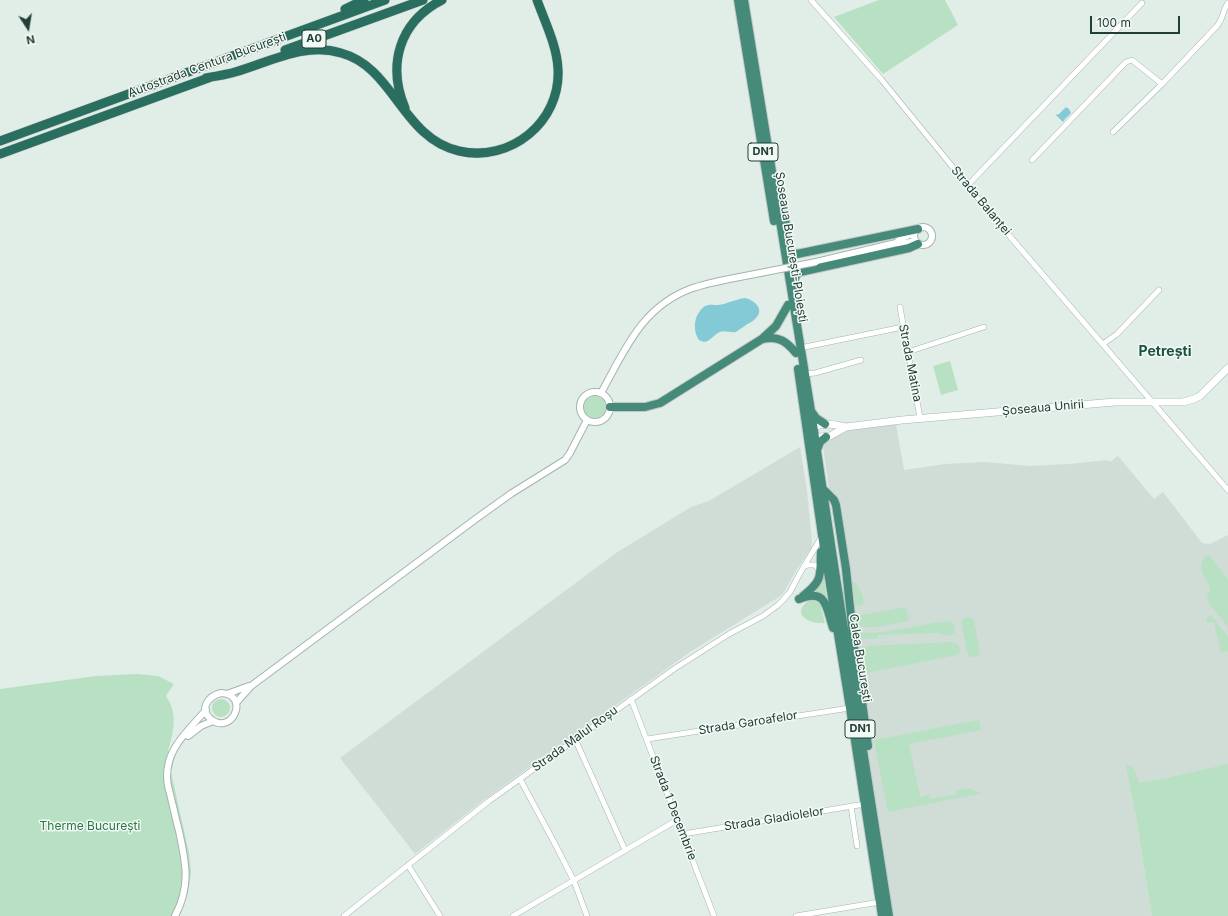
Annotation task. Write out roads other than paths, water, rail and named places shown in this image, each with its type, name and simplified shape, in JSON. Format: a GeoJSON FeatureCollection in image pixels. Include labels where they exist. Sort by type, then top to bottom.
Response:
{"type":"FeatureCollection","features":[{"type":"Feature","properties":{"kind":"highway"},"geometry":{"type":"LineString","coordinates":[[201,68],[229,53],[350,7],[364,0]]}},
{"type":"Feature","properties":{"kind":"highway","name":"Autostrada Centura București"},"geometry":{"type":"LineString","coordinates":[[0,141],[385,0]]}},
{"type":"Feature","properties":{"kind":"highway","name":"Autostrada Centura București"},"geometry":{"type":"LineString","coordinates":[[0,154],[423,0]]}},
{"type":"Feature","properties":{"kind":"highway"},"geometry":{"type":"LineString","coordinates":[[408,115],[398,87],[396,74],[398,54],[401,44],[410,28],[418,18],[426,10],[442,0]]}},
{"type":"Feature","properties":{"kind":"highway"},"geometry":{"type":"LineString","coordinates":[[206,78],[235,72],[292,53],[306,50],[320,49],[334,51],[350,56],[368,67],[383,83],[421,131],[434,141],[450,149],[468,153],[495,151],[517,143],[532,132],[545,118],[553,101],[558,82],[558,70],[554,47],[537,0]]}},
{"type":"Feature","properties":{"kind":"highway","name":"Șoseaua București-Ploiești"},"geometry":{"type":"LineString","coordinates":[[738,0],[788,305],[798,351],[812,431]]}},
{"type":"Feature","properties":{"kind":"highway","name":"Șoseaua București-Ploiești"},"geometry":{"type":"LineString","coordinates":[[744,0],[798,332],[798,351],[805,374],[811,411],[814,451]]}},
{"type":"Feature","properties":{"kind":"highway"},"geometry":{"type":"LineString","coordinates":[[774,183],[780,191],[782,197],[789,248],[792,252],[797,254],[916,231]]}},
{"type":"Feature","properties":{"kind":"highway"},"geometry":{"type":"LineString","coordinates":[[798,332],[801,320],[794,281],[796,274],[805,270],[909,248],[917,243]]}},
{"type":"Feature","properties":{"kind":"highway"},"geometry":{"type":"LineString","coordinates":[[610,407],[645,407],[655,405],[762,339],[776,326],[788,305]]}},
{"type":"Feature","properties":{"kind":"highway"},"geometry":{"type":"LineString","coordinates":[[762,339],[780,339],[798,351]]}},
{"type":"Feature","properties":{"kind":"highway"},"geometry":{"type":"LineString","coordinates":[[811,411],[816,418],[825,424]]}},
{"type":"Feature","properties":{"kind":"highway"},"geometry":{"type":"LineString","coordinates":[[814,451],[820,442],[826,437]]}},
{"type":"Feature","properties":{"kind":"highway","name":"Calea București"},"geometry":{"type":"LineString","coordinates":[[814,451],[822,489],[846,646],[882,916]]}},
{"type":"Feature","properties":{"kind":"highway","name":"Calea București"},"geometry":{"type":"LineString","coordinates":[[814,451],[822,536],[841,654],[889,916]]}},
{"type":"Feature","properties":{"kind":"highway"},"geometry":{"type":"LineString","coordinates":[[822,489],[836,503],[846,569],[855,657],[873,787],[868,804]]}},
{"type":"Feature","properties":{"kind":"highway"},"geometry":{"type":"LineString","coordinates":[[822,536],[819,579],[815,585],[800,599],[813,595],[823,600],[826,605],[841,654]]}},
{"type":"Feature","properties":{"kind":"main road","name":"Șoseaua Unirii"},"geometry":{"type":"LineString","coordinates":[[825,424],[846,427],[920,418],[1097,404],[1189,401],[1206,390],[1228,368]]}},
{"type":"Feature","properties":{"kind":"main road"},"geometry":{"type":"LineString","coordinates":[[825,424],[818,425],[812,431],[820,437],[826,437]]}},
{"type":"Feature","properties":{"kind":"main road","name":"Șoseaua Unirii"},"geometry":{"type":"LineString","coordinates":[[826,437],[846,427]]}},
{"type":"Feature","properties":{"kind":"street","name":"Strada Balanței"},"geometry":{"type":"LineString","coordinates":[[811,0],[881,80],[968,185],[1228,490]]}},
{"type":"Feature","properties":{"kind":"street"},"geometry":{"type":"LineString","coordinates":[[968,185],[1142,3]]}},
{"type":"Feature","properties":{"kind":"street"},"geometry":{"type":"LineString","coordinates":[[1113,132],[1162,84],[1220,23],[1224,9],[1228,3]]}},
{"type":"Feature","properties":{"kind":"street"},"geometry":{"type":"LineString","coordinates":[[1032,160],[1126,62],[1132,60],[1162,84]]}},
{"type":"Feature","properties":{"kind":"street"},"geometry":{"type":"LineString","coordinates":[[601,393],[637,331],[655,310],[666,302],[690,289],[715,282],[816,262],[896,243],[923,227],[926,227],[931,231],[933,237],[928,244],[922,245],[917,243],[896,243]]}},
{"type":"Feature","properties":{"kind":"street"},"geometry":{"type":"LineString","coordinates":[[916,231],[917,243]]}},
{"type":"Feature","properties":{"kind":"street"},"geometry":{"type":"LineString","coordinates":[[1103,344],[1117,334],[1159,290]]}},
{"type":"Feature","properties":{"kind":"street","name":"Strada Matina"},"geometry":{"type":"LineString","coordinates":[[900,307],[920,418]]}},
{"type":"Feature","properties":{"kind":"street"},"geometry":{"type":"LineString","coordinates":[[908,352],[984,326]]}},
{"type":"Feature","properties":{"kind":"street"},"geometry":{"type":"LineString","coordinates":[[798,351],[903,327]]}},
{"type":"Feature","properties":{"kind":"street"},"geometry":{"type":"LineString","coordinates":[[805,374],[815,373],[860,360]]}},
{"type":"Feature","properties":{"kind":"street"},"geometry":{"type":"LineString","coordinates":[[596,391],[608,398],[610,407],[608,414],[603,420],[595,422],[587,420],[580,412],[581,400],[587,393],[596,391]]}},
{"type":"Feature","properties":{"kind":"street"},"geometry":{"type":"LineString","coordinates":[[236,703],[251,686],[477,518],[512,493],[565,460],[587,420]]}},
{"type":"Feature","properties":{"kind":"street","name":"Strada Malul Roșu"},"geometry":{"type":"LineString","coordinates":[[344,916],[489,801],[575,739],[674,669],[773,608],[786,597],[822,536]]}},
{"type":"Feature","properties":{"kind":"street"},"geometry":{"type":"LineString","coordinates":[[804,566],[815,565],[820,572]]}},
{"type":"Feature","properties":{"kind":"street"},"geometry":{"type":"LineString","coordinates":[[227,694],[234,699],[236,703],[236,713],[230,720],[219,723],[213,721],[208,716],[206,710],[206,704],[212,696],[220,693],[227,694],[251,686]]}},
{"type":"Feature","properties":{"kind":"street","name":"Strada 1 Decembrie"},"geometry":{"type":"LineString","coordinates":[[631,699],[714,916]]}},
{"type":"Feature","properties":{"kind":"street","name":"Strada Garoafelor"},"geometry":{"type":"LineString","coordinates":[[647,739],[850,708]]}},
{"type":"Feature","properties":{"kind":"street"},"geometry":{"type":"LineString","coordinates":[[175,916],[185,891],[187,874],[185,857],[167,777],[168,763],[174,747],[206,710]]}},
{"type":"Feature","properties":{"kind":"street"},"geometry":{"type":"LineString","coordinates":[[174,747],[194,731],[213,721]]}},
{"type":"Feature","properties":{"kind":"street"},"geometry":{"type":"LineString","coordinates":[[575,739],[625,850]]}},
{"type":"Feature","properties":{"kind":"street"},"geometry":{"type":"LineString","coordinates":[[520,779],[574,881],[587,916]]}},
{"type":"Feature","properties":{"kind":"street","name":"Strada Gladiolelor"},"geometry":{"type":"LineString","coordinates":[[683,834],[868,804]]}},
{"type":"Feature","properties":{"kind":"street"},"geometry":{"type":"LineString","coordinates":[[851,806],[857,846]]}},
{"type":"Feature","properties":{"kind":"street"},"geometry":{"type":"LineString","coordinates":[[513,916],[677,820]]}},
{"type":"Feature","properties":{"kind":"street"},"geometry":{"type":"LineString","coordinates":[[408,865],[440,916]]}},
{"type":"Feature","properties":{"kind":"street"},"geometry":{"type":"LineString","coordinates":[[796,916],[880,902]]}},
{"type":"Feature","properties":{"kind":"water"},"geometry":{"type":"Polygon","coordinates":[[[1066,107],[1071,113],[1063,122],[1056,115],[1066,107]]]}},
{"type":"Feature","properties":{"kind":"water"},"geometry":{"type":"Polygon","coordinates":[[[745,298],[755,303],[759,308],[758,315],[755,319],[736,332],[722,331],[717,333],[708,341],[702,342],[699,340],[695,331],[695,322],[701,309],[707,305],[718,305],[745,298]]]}},
{"type":"Feature","properties":{"kind":"district","name":"Petrești"},"geometry":{"type":"Point","coordinates":[1165,352]}},
{"type":"Feature","properties":{"kind":"park label","name":"Therme București"},"geometry":{"type":"Point","coordinates":[90,826]}}]}
